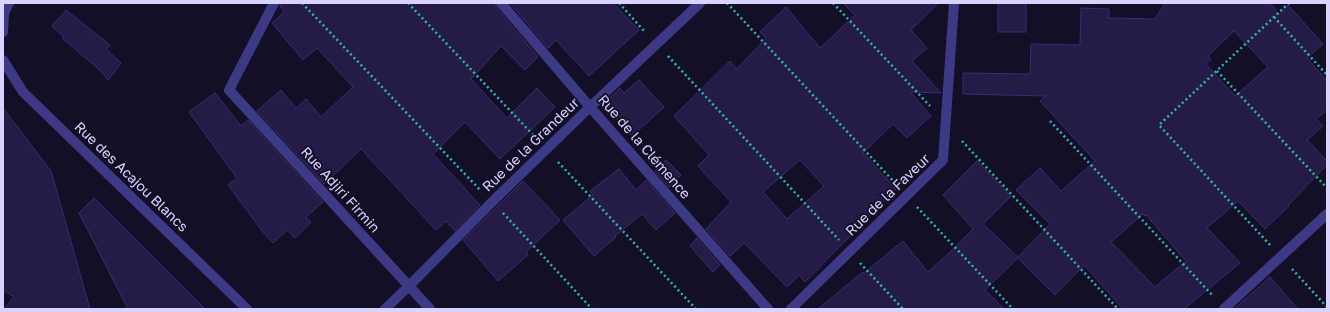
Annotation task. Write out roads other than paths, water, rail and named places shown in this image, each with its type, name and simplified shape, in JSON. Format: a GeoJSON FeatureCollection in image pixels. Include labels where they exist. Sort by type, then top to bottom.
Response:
{"type":"FeatureCollection","features":[{"type":"Feature","properties":{"kind":"street"},"geometry":{"type":"LineString","coordinates":[[3,32],[4,12],[9,3]]}},
{"type":"Feature","properties":{"kind":"street","name":"Rue Adjiri Firmin"},"geometry":{"type":"LineString","coordinates":[[274,3],[229,90],[430,309]]}},
{"type":"Feature","properties":{"kind":"street","name":"Rue de la Clémence"},"geometry":{"type":"LineString","coordinates":[[501,3],[590,107],[768,309]]}},
{"type":"Feature","properties":{"kind":"street","name":"Rue de la Grandeur"},"geometry":{"type":"LineString","coordinates":[[384,309],[590,107],[700,3]]}},
{"type":"Feature","properties":{"kind":"street","name":"Rue de la Faveur"},"geometry":{"type":"LineString","coordinates":[[791,309],[944,160],[954,3]]}},
{"type":"Feature","properties":{"kind":"street","name":"Rue des Acajou Blancs"},"geometry":{"type":"LineString","coordinates":[[3,60],[23,92],[247,309]]}},
{"type":"Feature","properties":{"kind":"street"},"geometry":{"type":"LineString","coordinates":[[1224,309],[1327,214]]}}]}
